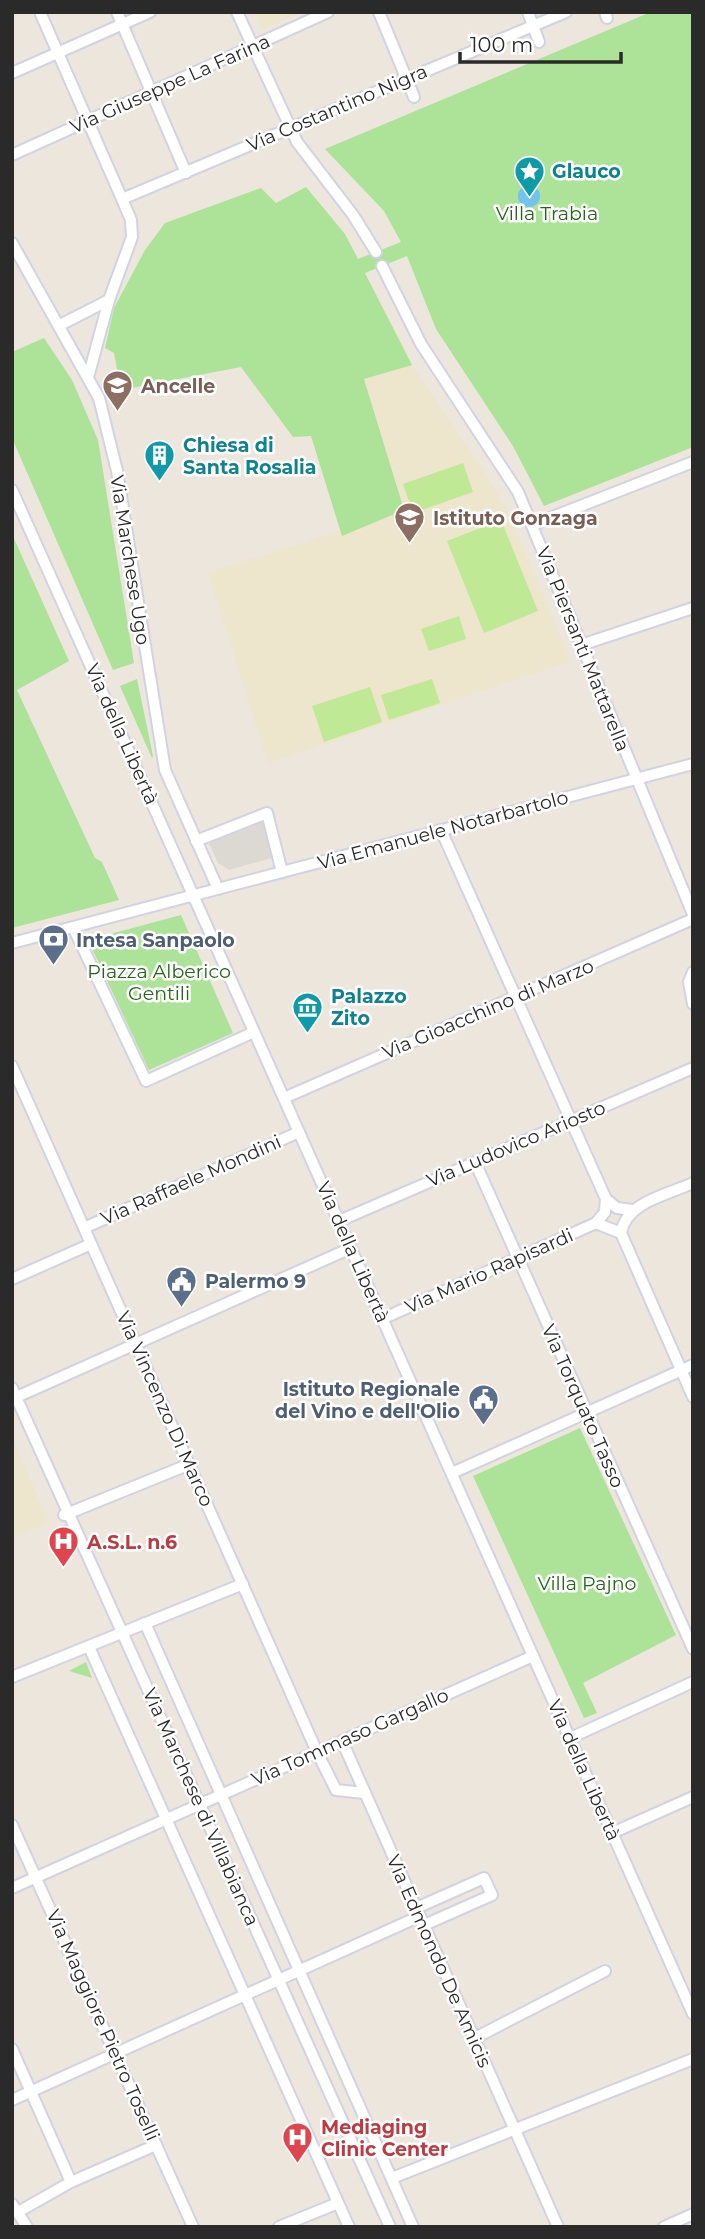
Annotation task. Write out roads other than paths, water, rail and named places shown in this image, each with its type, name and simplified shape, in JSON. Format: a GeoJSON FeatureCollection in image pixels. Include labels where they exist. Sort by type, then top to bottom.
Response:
{"type":"FeatureCollection","features":[{"type":"Feature","properties":{"kind":"street"},"geometry":{"type":"LineString","coordinates":[[40,12],[131,220],[132,237],[109,300],[89,374]]}},
{"type":"Feature","properties":{"kind":"street"},"geometry":{"type":"LineString","coordinates":[[117,12],[186,173]]}},
{"type":"Feature","properties":{"kind":"street"},"geometry":{"type":"LineString","coordinates":[[12,74],[150,12]]}},
{"type":"Feature","properties":{"kind":"street"},"geometry":{"type":"LineString","coordinates":[[237,12],[289,129],[319,174],[360,225],[376,252]]}},
{"type":"Feature","properties":{"kind":"street","name":"Via Giuseppe La Farina"},"geometry":{"type":"LineString","coordinates":[[12,155],[328,12]]}},
{"type":"Feature","properties":{"kind":"street"},"geometry":{"type":"LineString","coordinates":[[379,12],[414,97]]}},
{"type":"Feature","properties":{"kind":"street"},"geometry":{"type":"LineString","coordinates":[[528,12],[539,42]]}},
{"type":"Feature","properties":{"kind":"street","name":"Via Costantino Nigra"},"geometry":{"type":"LineString","coordinates":[[122,200],[566,12]]}},
{"type":"Feature","properties":{"kind":"street","name":"Via Marchese Ugo"},"geometry":{"type":"LineString","coordinates":[[12,243],[89,374],[99,398],[111,442],[164,770],[218,889]]}},
{"type":"Feature","properties":{"kind":"street","name":"Via Piersanti Mattarella"},"geometry":{"type":"LineString","coordinates":[[382,266],[421,344],[504,468],[532,524],[693,917]]}},
{"type":"Feature","properties":{"kind":"street"},"geometry":{"type":"LineString","coordinates":[[60,325],[109,300]]}},
{"type":"Feature","properties":{"kind":"street"},"geometry":{"type":"LineString","coordinates":[[532,524],[693,462]]}},
{"type":"Feature","properties":{"kind":"street","name":"Via della Libertà"},"geometry":{"type":"LineString","coordinates":[[12,490],[693,2014]]}},
{"type":"Feature","properties":{"kind":"street"},"geometry":{"type":"LineString","coordinates":[[581,645],[693,608]]}},
{"type":"Feature","properties":{"kind":"street","name":"Via Emanuele Notarbartolo"},"geometry":{"type":"LineString","coordinates":[[12,943],[693,764]]}},
{"type":"Feature","properties":{"kind":"street"},"geometry":{"type":"LineString","coordinates":[[196,841],[267,813],[282,872]]}},
{"type":"Feature","properties":{"kind":"street"},"geometry":{"type":"LineString","coordinates":[[441,830],[607,1199],[617,1208],[632,1210]]}},
{"type":"Feature","properties":{"kind":"street","name":"Via Gioacchino di Marzo"},"geometry":{"type":"LineString","coordinates":[[284,1098],[693,917]]}},
{"type":"Feature","properties":{"kind":"street"},"geometry":{"type":"LineString","coordinates":[[73,927],[146,1081],[254,1032]]}},
{"type":"Feature","properties":{"kind":"street"},"geometry":{"type":"LineString","coordinates":[[693,972],[689,982],[693,1004]]}},
{"type":"Feature","properties":{"kind":"street","name":"Via Vincenzo Di Marco"},"geometry":{"type":"LineString","coordinates":[[12,1066],[15,1079],[317,1752]]}},
{"type":"Feature","properties":{"kind":"street","name":"Via Ludovico Ariosto"},"geometry":{"type":"LineString","coordinates":[[339,1221],[693,1068]]}},
{"type":"Feature","properties":{"kind":"street","name":"Via Raffaele Mondini"},"geometry":{"type":"LineString","coordinates":[[83,1228],[299,1132]]}},
{"type":"Feature","properties":{"kind":"street","name":"Via Torquato Tasso"},"geometry":{"type":"LineString","coordinates":[[475,1162],[585,1413],[693,1649]]}},
{"type":"Feature","properties":{"kind":"street"},"geometry":{"type":"LineString","coordinates":[[693,1183],[632,1210],[623,1220],[621,1233],[693,1397]]}},
{"type":"Feature","properties":{"kind":"street"},"geometry":{"type":"LineString","coordinates":[[607,1199],[605,1212],[596,1223],[621,1233]]}},
{"type":"Feature","properties":{"kind":"street","name":"Via Mario Rapisardi"},"geometry":{"type":"LineString","coordinates":[[382,1319],[596,1223]]}},
{"type":"Feature","properties":{"kind":"street"},"geometry":{"type":"LineString","coordinates":[[12,1279],[91,1244]]}},
{"type":"Feature","properties":{"kind":"street"},"geometry":{"type":"LineString","coordinates":[[13,1397],[351,1248]]}},
{"type":"Feature","properties":{"kind":"street"},"geometry":{"type":"LineString","coordinates":[[452,1473],[693,1365]]}},
{"type":"Feature","properties":{"kind":"street","name":"Via Marchese di Villabianca"},"geometry":{"type":"LineString","coordinates":[[13,1397],[276,1981],[383,2227]]}},
{"type":"Feature","properties":{"kind":"street"},"geometry":{"type":"LineString","coordinates":[[66,1514],[190,1464]]}},
{"type":"Feature","properties":{"kind":"street"},"geometry":{"type":"LineString","coordinates":[[12,1677],[243,1584]]}},
{"type":"Feature","properties":{"kind":"street","name":"Via Marchese di Villabianca"},"geometry":{"type":"LineString","coordinates":[[145,1623],[413,2227]]}},
{"type":"Feature","properties":{"kind":"street","name":"Via Marchese di Villabianca"},"geometry":{"type":"LineString","coordinates":[[89,1647],[349,2227]]}},
{"type":"Feature","properties":{"kind":"street","name":"Via Tommaso Gargallo"},"geometry":{"type":"LineString","coordinates":[[12,1888],[533,1656]]}},
{"type":"Feature","properties":{"kind":"street"},"geometry":{"type":"LineString","coordinates":[[570,1738],[693,1682]]}},
{"type":"Feature","properties":{"kind":"street","name":"Via Edmondo De Amicis"},"geometry":{"type":"LineString","coordinates":[[342,1741],[558,2227]]}},
{"type":"Feature","properties":{"kind":"street"},"geometry":{"type":"LineString","coordinates":[[317,1752],[336,1790],[364,1793]]}},
{"type":"Feature","properties":{"kind":"street"},"geometry":{"type":"LineString","coordinates":[[612,1833],[693,1797]]}},
{"type":"Feature","properties":{"kind":"street","name":"Via Maggiore Pietro Toselli"},"geometry":{"type":"LineString","coordinates":[[12,1825],[193,2227]]}},
{"type":"Feature","properties":{"kind":"street"},"geometry":{"type":"LineString","coordinates":[[12,2100],[418,1917],[484,1878],[492,1895],[418,1917]]}},
{"type":"Feature","properties":{"kind":"street"},"geometry":{"type":"LineString","coordinates":[[473,2039],[605,1971]]}},
{"type":"Feature","properties":{"kind":"street","name":"Via Marchese di Villabianca"},"geometry":{"type":"LineString","coordinates":[[276,1981],[390,2227]]}},
{"type":"Feature","properties":{"kind":"street"},"geometry":{"type":"LineString","coordinates":[[12,2049],[71,2182]]}},
{"type":"Feature","properties":{"kind":"street"},"geometry":{"type":"LineString","coordinates":[[392,2178],[693,2059]]}},
{"type":"Feature","properties":{"kind":"street"},"geometry":{"type":"LineString","coordinates":[[27,2227],[15,2208],[156,2145]]}},
{"type":"Feature","properties":{"kind":"street"},"geometry":{"type":"LineString","coordinates":[[279,2227],[338,2203]]}},
{"type":"Feature","properties":{"kind":"street"},"geometry":{"type":"LineString","coordinates":[[664,2227],[693,2214]]}},
{"type":"Feature","properties":{"kind":"water"},"geometry":{"type":"Polygon","coordinates":[[[529,185],[537,188],[540,196],[537,204],[529,207],[521,204],[518,196],[521,188],[529,185]]]}},
{"type":"Feature","properties":{"kind":"place","name":"Glauco"},"geometry":{"type":"Point","coordinates":[529,198]}},
{"type":"Feature","properties":{"kind":"place","name":"Ancelle"},"geometry":{"type":"Point","coordinates":[118,413]}},
{"type":"Feature","properties":{"kind":"place","name":"Chiesa di Santa Rosalia"},"geometry":{"type":"Point","coordinates":[160,483]}},
{"type":"Feature","properties":{"kind":"place","name":"Istituto Gonzaga"},"geometry":{"type":"Point","coordinates":[410,545]}},
{"type":"Feature","properties":{"kind":"place","name":"Intesa Sanpaolo"},"geometry":{"type":"Point","coordinates":[53,967]}},
{"type":"Feature","properties":{"kind":"place","name":"Palazzo Zito"},"geometry":{"type":"Point","coordinates":[308,1034]}},
{"type":"Feature","properties":{"kind":"place","name":"Palermo 9"},"geometry":{"type":"Point","coordinates":[182,1308]}},
{"type":"Feature","properties":{"kind":"place","name":"Istituto Regionale del Vino e dell'Olio"},"geometry":{"type":"Point","coordinates":[483,1427]}},
{"type":"Feature","properties":{"kind":"place","name":"A.S.L. n.6"},"geometry":{"type":"Point","coordinates":[64,1569]}},
{"type":"Feature","properties":{"kind":"place","name":"Mediaging Clinic Center"},"geometry":{"type":"Point","coordinates":[298,2165]}},
{"type":"Feature","properties":{"kind":"park label","name":"Villa Trabia"},"geometry":{"type":"Point","coordinates":[547,213]}},
{"type":"Feature","properties":{"kind":"park label","name":"Piazza Alberico Gentili"},"geometry":{"type":"Point","coordinates":[159,982]}},
{"type":"Feature","properties":{"kind":"park label","name":"Villa Pajno"},"geometry":{"type":"Point","coordinates":[587,1583]}}]}
